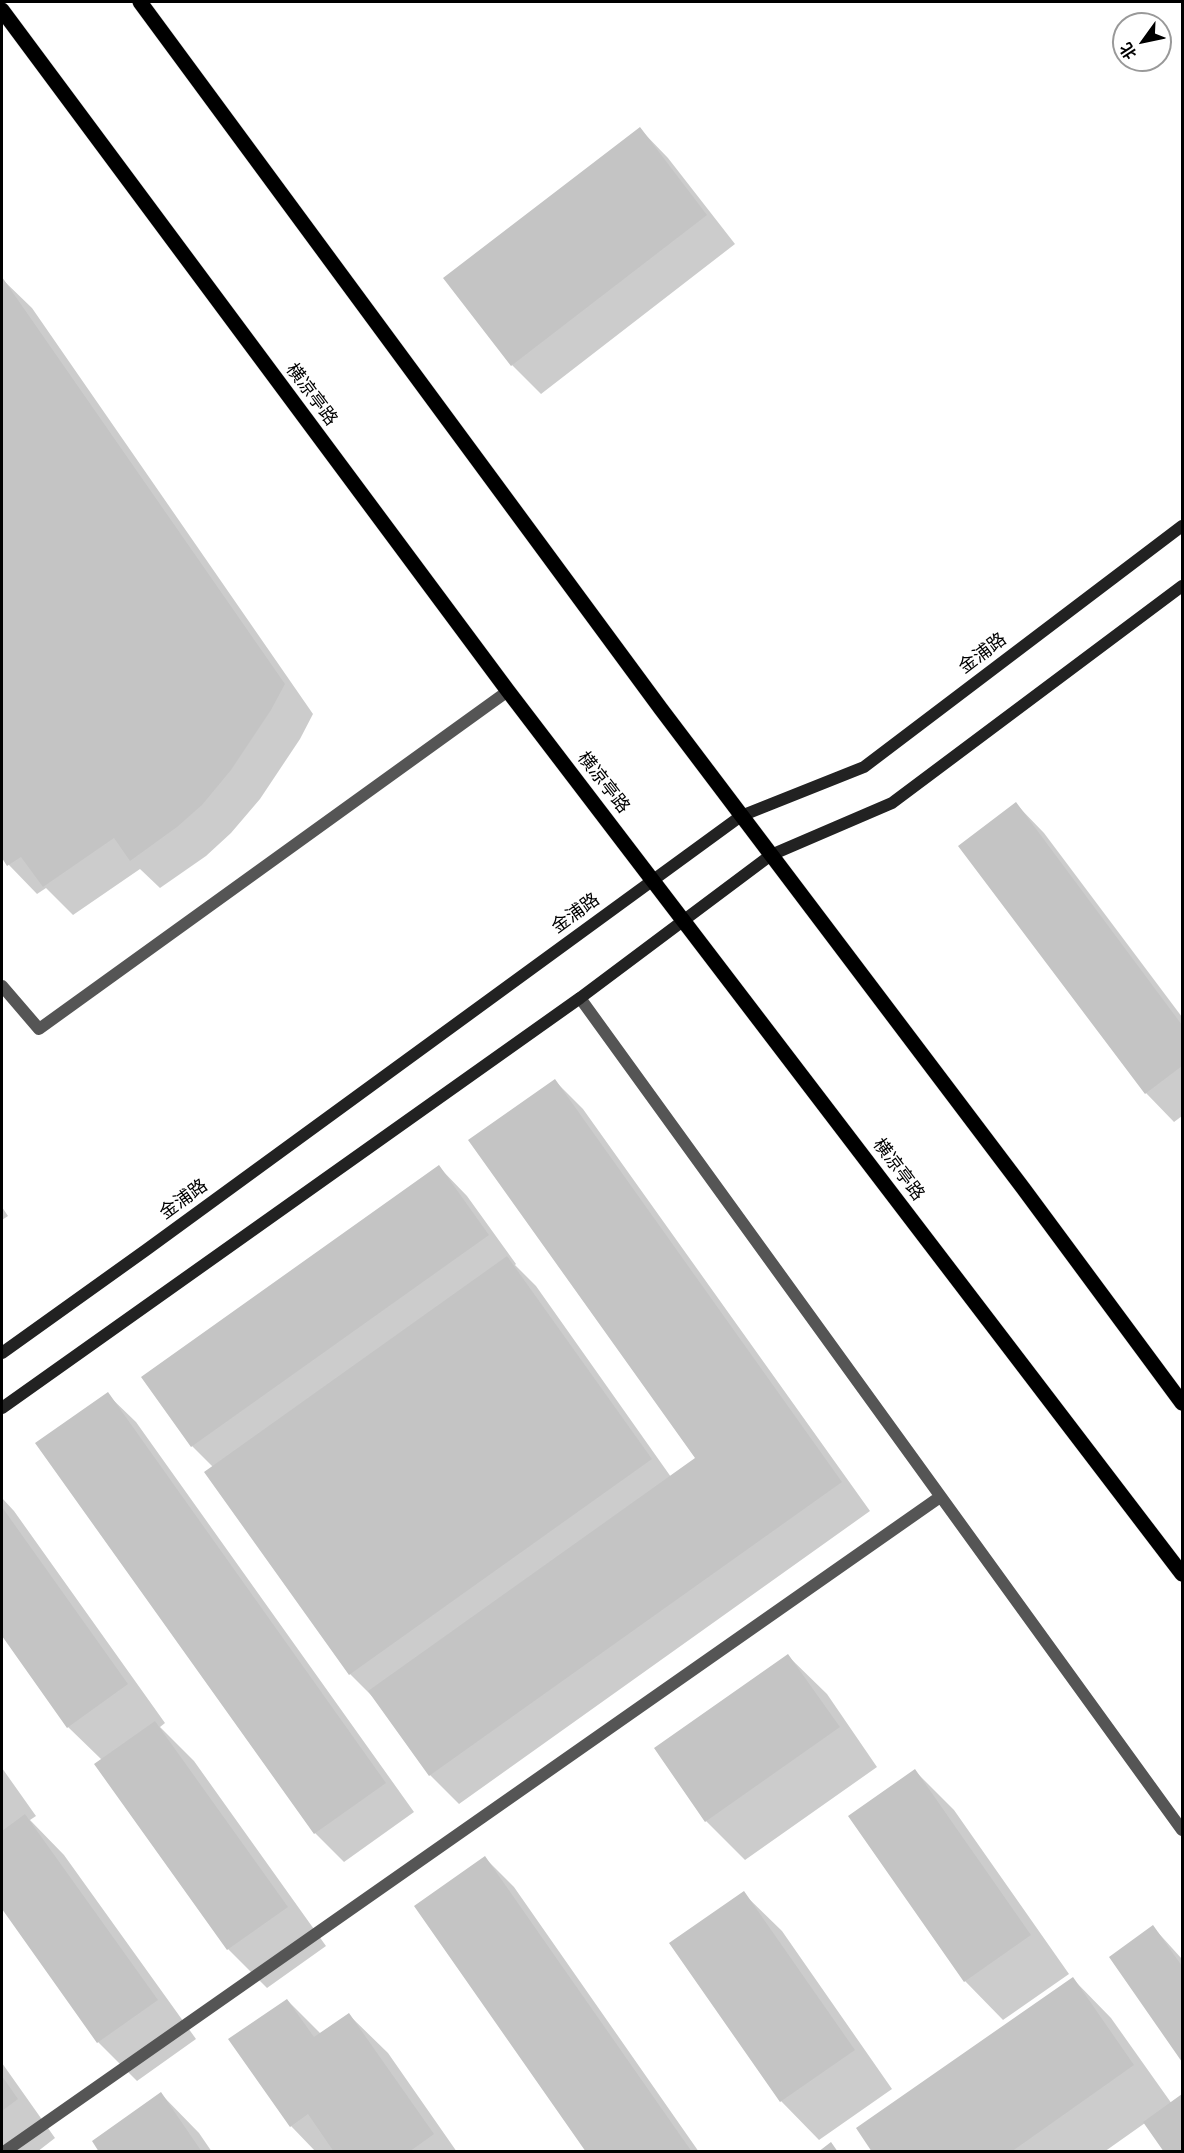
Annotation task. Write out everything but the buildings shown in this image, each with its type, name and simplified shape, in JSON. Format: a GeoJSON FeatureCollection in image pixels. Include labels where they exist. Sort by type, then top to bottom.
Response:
{"type":"FeatureCollection","features":[{"type":"Feature","properties":{"kind":"main road"},"geometry":{"type":"LineString","coordinates":[[140,2],[741,816],[1023,1188],[1182,1403]]}},
{"type":"Feature","properties":{"kind":"main road","name":"横凉亭路"},"geometry":{"type":"LineString","coordinates":[[2,10],[508,691],[1182,1574]]}},
{"type":"Feature","properties":{"kind":"street","name":"金浦路"},"geometry":{"type":"LineString","coordinates":[[2,1353],[741,816],[864,767],[1182,526]]}},
{"type":"Feature","properties":{"kind":"street"},"geometry":{"type":"LineString","coordinates":[[2,1408],[580,998],[771,855],[892,803],[1182,586]]}},
{"type":"Feature","properties":{"kind":"street"},"geometry":{"type":"LineString","coordinates":[[2,986],[39,1029],[508,691]]}},
{"type":"Feature","properties":{"kind":"street"},"geometry":{"type":"LineString","coordinates":[[580,998],[1182,1830]]}},
{"type":"Feature","properties":{"kind":"street"},"geometry":{"type":"LineString","coordinates":[[4,2151],[940,1497]]}}]}
